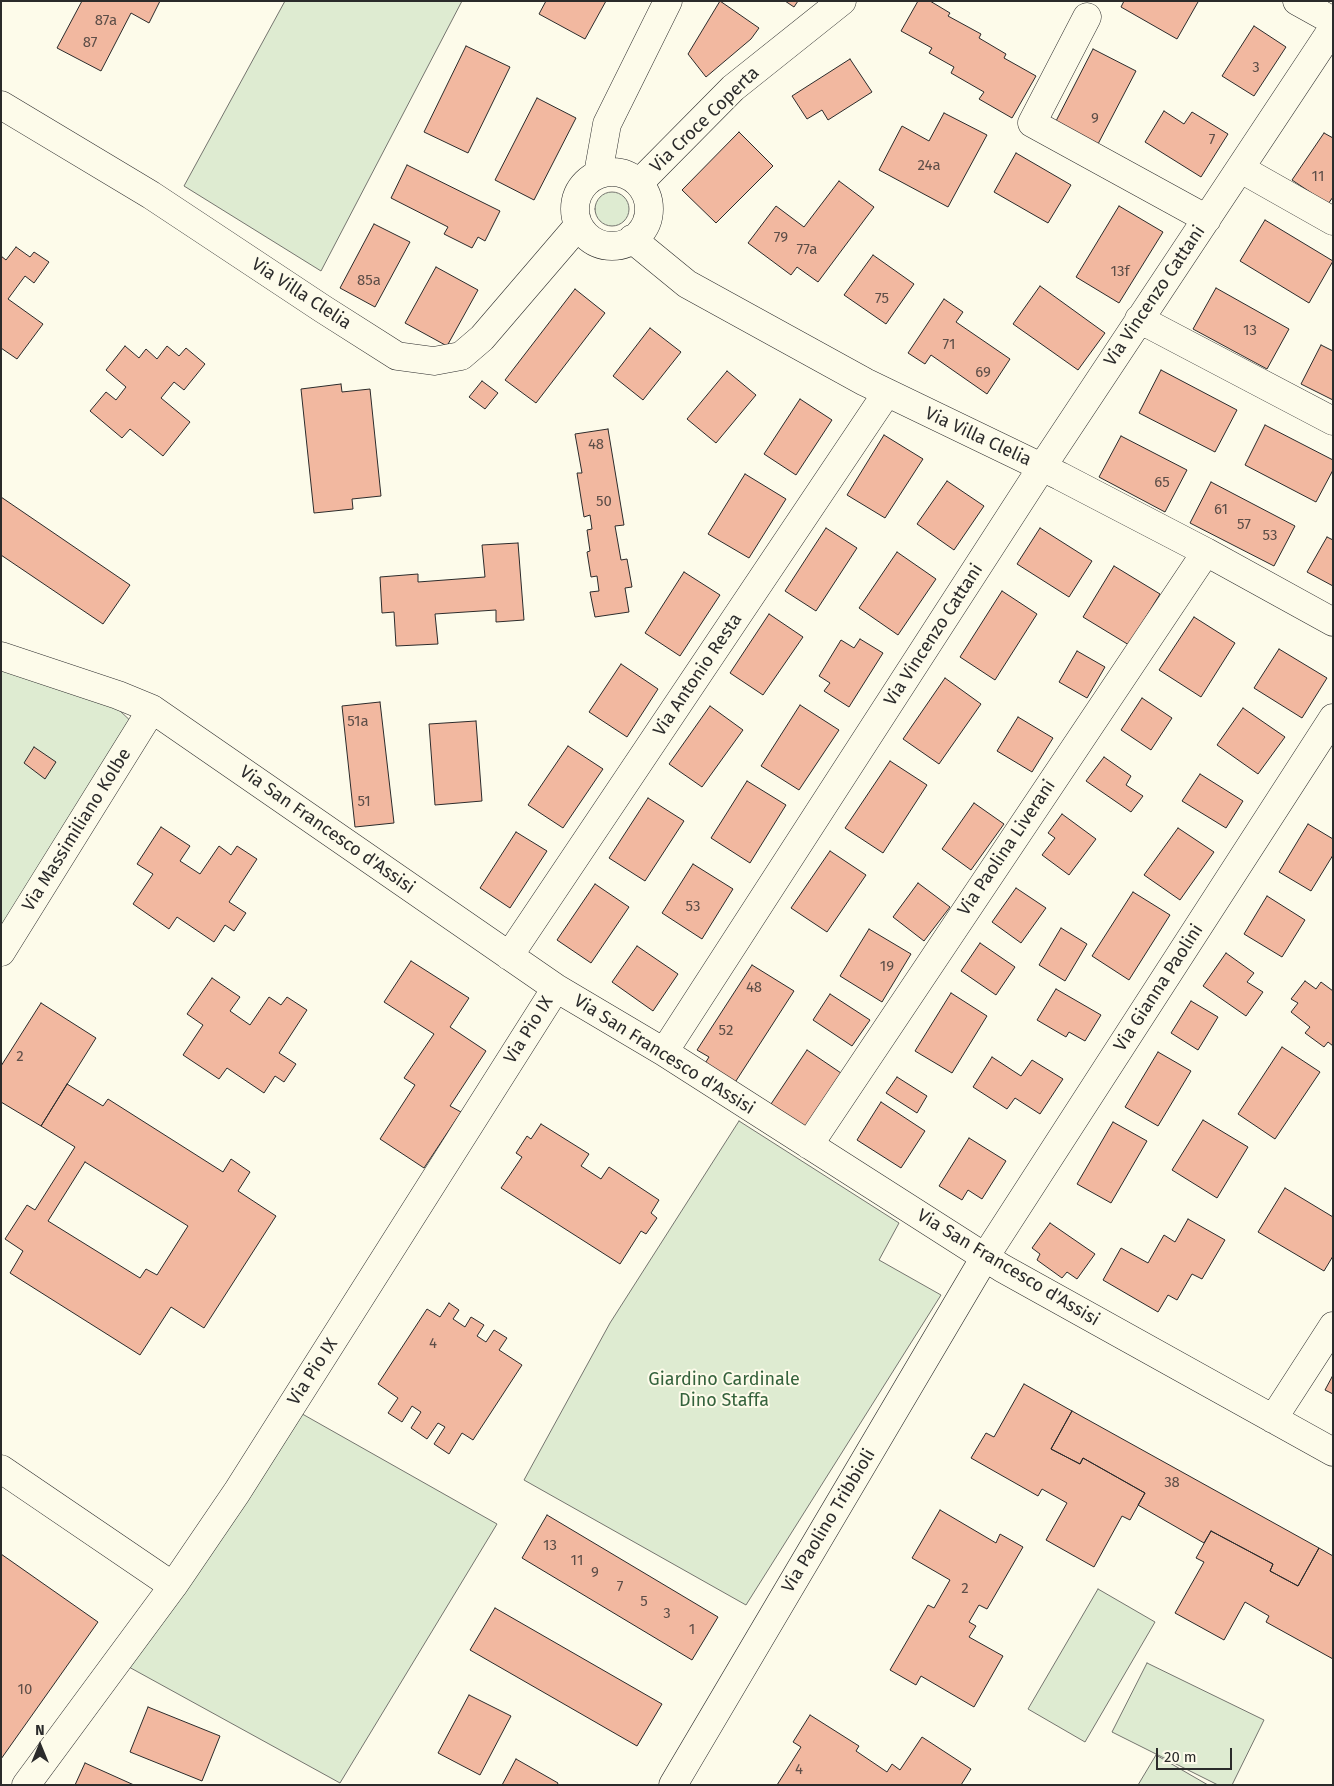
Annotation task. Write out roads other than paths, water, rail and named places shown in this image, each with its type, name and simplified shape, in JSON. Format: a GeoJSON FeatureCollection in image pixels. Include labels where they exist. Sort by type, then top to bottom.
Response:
{"type":"FeatureCollection","features":[{"type":"Feature","properties":{"kind":"street"},"geometry":{"type":"LineString","coordinates":[[598,174],[607,124],[668,1]]}},
{"type":"Feature","properties":{"kind":"street","name":"Via Croce Coperta"},"geometry":{"type":"LineString","coordinates":[[639,183],[733,88],[842,1]]}},
{"type":"Feature","properties":{"kind":"street"},"geometry":{"type":"LineString","coordinates":[[1297,1],[1333,21]]}},
{"type":"Feature","properties":{"kind":"street","name":"Via Vincenzo Cattani"},"geometry":{"type":"LineString","coordinates":[[1087,17],[1032,123],[1207,219]]}},
{"type":"Feature","properties":{"kind":"street","name":"Via Vincenzo Cattani"},"geometry":{"type":"LineString","coordinates":[[664,1052],[1042,467],[1333,28]]}},
{"type":"Feature","properties":{"kind":"street","name":"Via Villa Clelia"},"geometry":{"type":"LineString","coordinates":[[1,105],[151,195],[397,356],[434,361],[461,356],[482,338],[578,226]]}},
{"type":"Feature","properties":{"kind":"street"},"geometry":{"type":"LineString","coordinates":[[1241,169],[1333,221]]}},
{"type":"Feature","properties":{"kind":"street"},"geometry":{"type":"LineString","coordinates":[[619,172],[639,183],[646,194],[649,206],[648,219],[642,231],[632,240],[608,246],[596,243],[586,236],[578,226],[574,214],[579,190],[587,181],[598,174],[619,172]]}},
{"type":"Feature","properties":{"kind":"street","name":"Via Villa Clelia"},"geometry":{"type":"LineString","coordinates":[[632,240],[687,284],[886,394],[1042,467],[1206,552],[1333,622]]}},
{"type":"Feature","properties":{"kind":"street"},"geometry":{"type":"LineString","coordinates":[[1139,319],[1333,421]]}},
{"type":"Feature","properties":{"kind":"street","name":"Via Antonio Resta"},"geometry":{"type":"LineString","coordinates":[[509,956],[886,394]]}},
{"type":"Feature","properties":{"kind":"street","name":"Via Paolina Liverani"},"geometry":{"type":"LineString","coordinates":[[809,1145],[1206,552]]}},
{"type":"Feature","properties":{"kind":"street","name":"Via San Francesco d'Assisi"},"geometry":{"type":"LineString","coordinates":[[1,656],[118,694],[152,709],[556,988],[664,1052],[1002,1268],[1333,1452]]}},
{"type":"Feature","properties":{"kind":"street","name":"Via Massimiliano Kolbe"},"geometry":{"type":"LineString","coordinates":[[1,952],[152,709]]}},
{"type":"Feature","properties":{"kind":"street","name":"Via Gianna Paolini"},"geometry":{"type":"LineString","coordinates":[[985,1257],[1333,718]]}},
{"type":"Feature","properties":{"kind":"street","name":"Via Pio IX"},"geometry":{"type":"LineString","coordinates":[[26,1785],[173,1586],[248,1475],[556,988]]}},
{"type":"Feature","properties":{"kind":"street","name":"Via Paolino Tribbioli"},"geometry":{"type":"LineString","coordinates":[[673,1785],[985,1257]]}},
{"type":"Feature","properties":{"kind":"street"},"geometry":{"type":"LineString","coordinates":[[1273,1419],[1333,1326]]}},
{"type":"Feature","properties":{"kind":"street"},"geometry":{"type":"LineString","coordinates":[[1,1468],[173,1586]]}},
{"type":"Feature","properties":{"kind":"street","name":"Via Pio IX"},"geometry":{"type":"LineString","coordinates":[[45,1785],[53,1746]]}},
{"type":"Feature","properties":{"kind":"park label","name":"Giardino Cardinale Dino Staffa"},"geometry":{"type":"Point","coordinates":[724,1390]}}]}
